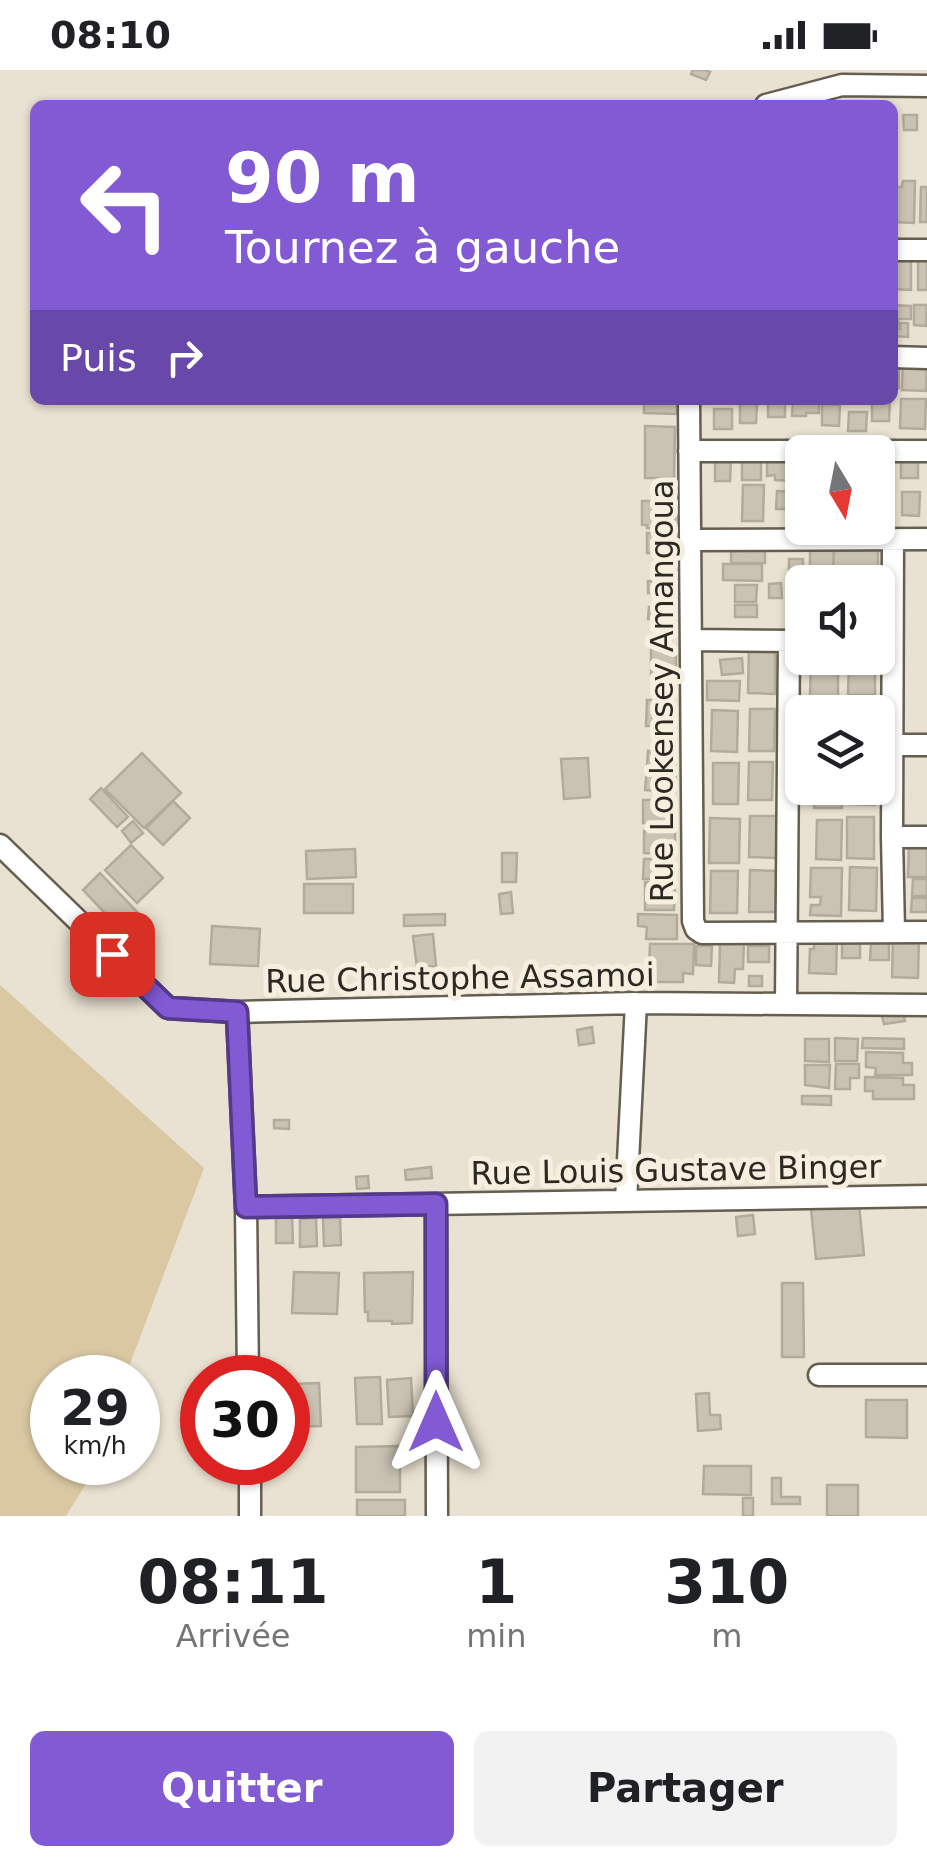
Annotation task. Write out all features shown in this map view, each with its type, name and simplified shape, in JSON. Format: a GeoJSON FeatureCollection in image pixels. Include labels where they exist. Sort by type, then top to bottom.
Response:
{"type":"FeatureCollection","features":[{"type":"Feature","properties":{"kind":"street"},"geometry":{"type":"LineString","coordinates":[[784,100],[842,84],[923,81]]}},
{"type":"Feature","properties":{"kind":"street"},"geometry":{"type":"LineString","coordinates":[[898,250],[927,250]]}},
{"type":"Feature","properties":{"kind":"street"},"geometry":{"type":"LineString","coordinates":[[898,358],[927,358]]}},
{"type":"Feature","properties":{"kind":"street","name":"Rue Lookensey Amangoua"},"geometry":{"type":"LineString","coordinates":[[689,405],[696,929],[927,932]]}},
{"type":"Feature","properties":{"kind":"street"},"geometry":{"type":"LineString","coordinates":[[690,452],[927,450]]}},
{"type":"Feature","properties":{"kind":"street"},"geometry":{"type":"LineString","coordinates":[[895,540],[927,539]]}},
{"type":"Feature","properties":{"kind":"street"},"geometry":{"type":"LineString","coordinates":[[692,540],[785,540]]}},
{"type":"Feature","properties":{"kind":"street"},"geometry":{"type":"LineString","coordinates":[[692,640],[785,641]]}},
{"type":"Feature","properties":{"kind":"street"},"geometry":{"type":"LineString","coordinates":[[786,1004],[795,675]]}},
{"type":"Feature","properties":{"kind":"street"},"geometry":{"type":"LineString","coordinates":[[895,744],[927,745]]}},
{"type":"Feature","properties":{"kind":"street"},"geometry":{"type":"LineString","coordinates":[[892,805],[894,932]]}},
{"type":"Feature","properties":{"kind":"street"},"geometry":{"type":"LineString","coordinates":[[892,837],[927,837]]}},
{"type":"Feature","properties":{"kind":"street","name":"Rue Christophe Assamoi"},"geometry":{"type":"LineString","coordinates":[[0,845],[168,1008],[237,1012],[636,1004],[927,1005]]}},
{"type":"Feature","properties":{"kind":"street"},"geometry":{"type":"LineString","coordinates":[[626,1201],[636,1004]]}},
{"type":"Feature","properties":{"kind":"street"},"geometry":{"type":"LineString","coordinates":[[237,1012],[248,1355]]}},
{"type":"Feature","properties":{"kind":"street","name":"Rue Louis Gustave Binger"},"geometry":{"type":"LineString","coordinates":[[246,1207],[927,1196]]}},
{"type":"Feature","properties":{"kind":"street"},"geometry":{"type":"LineString","coordinates":[[436,1204],[437,1516]]}},
{"type":"Feature","properties":{"kind":"street"},"geometry":{"type":"LineString","coordinates":[[820,1374],[927,1374]]}},
{"type":"Feature","properties":{"kind":"street"},"geometry":{"type":"LineString","coordinates":[[250,1485],[250,1516]]}},
{"type":"Feature","properties":{"kind":"shaded area"},"geometry":{"type":"Polygon","coordinates":[[[0,985],[204,1168],[133,1355],[30,1355],[30,1485],[84,1487],[66,1516],[0,1516],[0,985]]]}},
{"type":"Feature","properties":{"kind":"building"},"geometry":{"type":"Polygon","coordinates":[[[693,70],[710,72],[706,80],[691,74],[693,70]]]}},
{"type":"Feature","properties":{"kind":"building"},"geometry":{"type":"Polygon","coordinates":[[[903,115],[917,115],[917,130],[904,130],[903,115]]]}},
{"type":"Feature","properties":{"kind":"building"},"geometry":{"type":"Polygon","coordinates":[[[903,181],[915,181],[914,223],[898,222],[898,187],[902,187],[903,181]]]}},
{"type":"Feature","properties":{"kind":"building"},"geometry":{"type":"Polygon","coordinates":[[[921,187],[927,187],[927,222],[920,222],[921,187]]]}},
{"type":"Feature","properties":{"kind":"building"},"geometry":{"type":"Polygon","coordinates":[[[898,251],[911,252],[911,290],[898,289],[898,251]]]}},
{"type":"Feature","properties":{"kind":"building"},"geometry":{"type":"Polygon","coordinates":[[[918,256],[927,257],[927,290],[918,290],[918,256]]]}},
{"type":"Feature","properties":{"kind":"building"},"geometry":{"type":"Polygon","coordinates":[[[898,305],[911,306],[911,319],[898,319],[898,305]]]}},
{"type":"Feature","properties":{"kind":"building"},"geometry":{"type":"Polygon","coordinates":[[[914,305],[927,305],[926,326],[914,325],[914,305]]]}},
{"type":"Feature","properties":{"kind":"building"},"geometry":{"type":"Polygon","coordinates":[[[900,323],[908,323],[908,337],[898,336],[900,323]]]}},
{"type":"Feature","properties":{"kind":"building"},"geometry":{"type":"Polygon","coordinates":[[[903,361],[927,361],[926,391],[902,390],[903,361]]]}},
{"type":"Feature","properties":{"kind":"building"},"geometry":{"type":"Polygon","coordinates":[[[901,399],[926,399],[925,429],[900,428],[901,399]]]}},
{"type":"Feature","properties":{"kind":"building"},"geometry":{"type":"Polygon","coordinates":[[[644,405],[677,405],[677,414],[644,413],[644,405]]]}},
{"type":"Feature","properties":{"kind":"building"},"geometry":{"type":"Polygon","coordinates":[[[740,405],[757,405],[756,423],[740,423],[740,405]]]}},
{"type":"Feature","properties":{"kind":"building"},"geometry":{"type":"Polygon","coordinates":[[[768,405],[785,405],[785,417],[768,417],[768,405]]]}},
{"type":"Feature","properties":{"kind":"building"},"geometry":{"type":"Polygon","coordinates":[[[793,405],[819,405],[819,413],[792,416],[793,405]]]}},
{"type":"Feature","properties":{"kind":"building"},"geometry":{"type":"Polygon","coordinates":[[[822,405],[840,405],[839,426],[822,425],[822,405]]]}},
{"type":"Feature","properties":{"kind":"building"},"geometry":{"type":"Polygon","coordinates":[[[872,405],[890,405],[889,421],[872,421],[872,405]]]}},
{"type":"Feature","properties":{"kind":"building"},"geometry":{"type":"Polygon","coordinates":[[[714,409],[732,409],[732,429],[714,429],[714,409]]]}},
{"type":"Feature","properties":{"kind":"building"},"geometry":{"type":"Polygon","coordinates":[[[849,412],[867,412],[866,431],[848,431],[849,412]]]}},
{"type":"Feature","properties":{"kind":"building"},"geometry":{"type":"Polygon","coordinates":[[[645,426],[675,427],[674,478],[645,478],[645,426]]]}},
{"type":"Feature","properties":{"kind":"building"},"geometry":{"type":"Polygon","coordinates":[[[901,452],[918,453],[918,478],[901,478],[901,452]]]}},
{"type":"Feature","properties":{"kind":"building"},"geometry":{"type":"Polygon","coordinates":[[[742,456],[761,456],[761,480],[742,480],[742,456]]]}},
{"type":"Feature","properties":{"kind":"building"},"geometry":{"type":"Polygon","coordinates":[[[715,458],[731,458],[730,481],[715,481],[715,458]]]}},
{"type":"Feature","properties":{"kind":"building"},"geometry":{"type":"Polygon","coordinates":[[[767,461],[785,461],[785,481],[767,476],[767,461]]]}},
{"type":"Feature","properties":{"kind":"building"},"geometry":{"type":"Polygon","coordinates":[[[657,485],[674,485],[674,499],[657,499],[657,485]]]}},
{"type":"Feature","properties":{"kind":"building"},"geometry":{"type":"Polygon","coordinates":[[[743,485],[764,485],[763,521],[742,521],[743,485]]]}},
{"type":"Feature","properties":{"kind":"building"},"geometry":{"type":"Polygon","coordinates":[[[777,491],[785,491],[785,509],[776,509],[777,491]]]}},
{"type":"Feature","properties":{"kind":"building"},"geometry":{"type":"Polygon","coordinates":[[[902,492],[920,492],[919,516],[902,515],[902,492]]]}},
{"type":"Feature","properties":{"kind":"building"},"geometry":{"type":"Polygon","coordinates":[[[642,501],[663,501],[663,510],[656,510],[656,515],[666,515],[666,501],[676,502],[675,529],[642,525],[642,501]]]}},
{"type":"Feature","properties":{"kind":"building"},"geometry":{"type":"Polygon","coordinates":[[[647,533],[660,534],[659,553],[647,553],[647,533]]]}},
{"type":"Feature","properties":{"kind":"building"},"geometry":{"type":"Polygon","coordinates":[[[731,541],[765,542],[765,563],[731,563],[731,541]]]}},
{"type":"Feature","properties":{"kind":"building"},"geometry":{"type":"Polygon","coordinates":[[[662,545],[676,545],[675,562],[662,561],[662,545]]]}},
{"type":"Feature","properties":{"kind":"building"},"geometry":{"type":"Polygon","coordinates":[[[810,547],[834,548],[834,565],[810,565],[810,547]]]}},
{"type":"Feature","properties":{"kind":"building"},"geometry":{"type":"Polygon","coordinates":[[[834,547],[878,547],[878,565],[833,565],[834,547]]]}},
{"type":"Feature","properties":{"kind":"building"},"geometry":{"type":"Polygon","coordinates":[[[789,559],[803,559],[803,565],[789,565],[789,559]]]}},
{"type":"Feature","properties":{"kind":"building"},"geometry":{"type":"Polygon","coordinates":[[[723,564],[762,564],[762,581],[723,580],[723,564]]]}},
{"type":"Feature","properties":{"kind":"building"},"geometry":{"type":"Polygon","coordinates":[[[658,570],[674,571],[673,594],[648,593],[648,581],[658,581],[658,570]]]}},
{"type":"Feature","properties":{"kind":"building"},"geometry":{"type":"Polygon","coordinates":[[[781,583],[782,598],[769,598],[769,584],[781,583]]]}},
{"type":"Feature","properties":{"kind":"building"},"geometry":{"type":"Polygon","coordinates":[[[735,585],[757,585],[756,602],[735,602],[735,585]]]}},
{"type":"Feature","properties":{"kind":"building"},"geometry":{"type":"Polygon","coordinates":[[[659,596],[675,597],[674,620],[648,619],[649,607],[659,607],[659,596]]]}},
{"type":"Feature","properties":{"kind":"building"},"geometry":{"type":"Polygon","coordinates":[[[735,605],[757,605],[757,617],[735,617],[735,605]]]}},
{"type":"Feature","properties":{"kind":"building"},"geometry":{"type":"Polygon","coordinates":[[[749,644],[775,645],[775,694],[748,693],[749,644]]]}},
{"type":"Feature","properties":{"kind":"building"},"geometry":{"type":"Polygon","coordinates":[[[651,645],[676,646],[676,675],[651,675],[651,645]]]}},
{"type":"Feature","properties":{"kind":"building"},"geometry":{"type":"Polygon","coordinates":[[[742,658],[743,673],[722,675],[720,660],[742,658]]]}},
{"type":"Feature","properties":{"kind":"building"},"geometry":{"type":"Polygon","coordinates":[[[811,675],[838,675],[838,695],[810,695],[811,675]]]}},
{"type":"Feature","properties":{"kind":"building"},"geometry":{"type":"Polygon","coordinates":[[[849,675],[875,675],[875,695],[848,695],[849,675]]]}},
{"type":"Feature","properties":{"kind":"building"},"geometry":{"type":"Polygon","coordinates":[[[673,681],[674,697],[661,698],[659,682],[673,681]]]}},
{"type":"Feature","properties":{"kind":"building"},"geometry":{"type":"Polygon","coordinates":[[[707,681],[740,681],[739,701],[707,700],[707,681]]]}},
{"type":"Feature","properties":{"kind":"building"},"geometry":{"type":"Polygon","coordinates":[[[647,700],[673,700],[673,726],[646,726],[647,700]]]}},
{"type":"Feature","properties":{"kind":"building"},"geometry":{"type":"Polygon","coordinates":[[[750,709],[775,709],[774,751],[749,751],[750,709]]]}},
{"type":"Feature","properties":{"kind":"building"},"geometry":{"type":"Polygon","coordinates":[[[712,710],[738,711],[737,752],[711,751],[712,710]]]}},
{"type":"Feature","properties":{"kind":"building"},"geometry":{"type":"Polygon","coordinates":[[[655,739],[675,740],[675,766],[647,765],[648,751],[655,752],[655,739]]]}},
{"type":"Feature","properties":{"kind":"building"},"geometry":{"type":"Polygon","coordinates":[[[142,753],[181,793],[144,828],[105,789],[142,753]]]}},
{"type":"Feature","properties":{"kind":"building"},"geometry":{"type":"Polygon","coordinates":[[[588,758],[590,797],[564,799],[561,759],[588,758]]]}},
{"type":"Feature","properties":{"kind":"building"},"geometry":{"type":"Polygon","coordinates":[[[749,762],[773,762],[772,800],[748,800],[749,762]]]}},
{"type":"Feature","properties":{"kind":"building"},"geometry":{"type":"Polygon","coordinates":[[[713,763],[739,763],[738,804],[713,804],[713,763]]]}},
{"type":"Feature","properties":{"kind":"building"},"geometry":{"type":"Polygon","coordinates":[[[647,768],[676,768],[675,792],[645,790],[647,768]]]}},
{"type":"Feature","properties":{"kind":"building"},"geometry":{"type":"Polygon","coordinates":[[[101,788],[128,817],[117,827],[90,799],[101,788]]]}},
{"type":"Feature","properties":{"kind":"building"},"geometry":{"type":"Polygon","coordinates":[[[643,800],[674,800],[674,823],[643,823],[643,800]]]}},
{"type":"Feature","properties":{"kind":"building"},"geometry":{"type":"Polygon","coordinates":[[[173,801],[190,818],[163,845],[146,828],[173,801]]]}},
{"type":"Feature","properties":{"kind":"building"},"geometry":{"type":"Polygon","coordinates":[[[814,805],[842,805],[842,808],[814,805]]]}},
{"type":"Feature","properties":{"kind":"building"},"geometry":{"type":"Polygon","coordinates":[[[750,816],[778,816],[777,858],[749,857],[750,816]]]}},
{"type":"Feature","properties":{"kind":"building"},"geometry":{"type":"Polygon","coordinates":[[[847,817],[874,817],[874,859],[847,858],[847,817]]]}},
{"type":"Feature","properties":{"kind":"building"},"geometry":{"type":"Polygon","coordinates":[[[710,818],[740,819],[739,863],[709,863],[710,818]]]}},
{"type":"Feature","properties":{"kind":"building"},"geometry":{"type":"Polygon","coordinates":[[[817,820],[842,820],[841,860],[816,859],[817,820]]]}},
{"type":"Feature","properties":{"kind":"building"},"geometry":{"type":"Polygon","coordinates":[[[133,821],[143,833],[131,843],[122,831],[133,821]]]}},
{"type":"Feature","properties":{"kind":"building"},"geometry":{"type":"Polygon","coordinates":[[[644,831],[675,831],[675,854],[644,853],[644,831]]]}},
{"type":"Feature","properties":{"kind":"building"},"geometry":{"type":"Polygon","coordinates":[[[131,845],[163,878],[137,903],[105,870],[131,845]]]}},
{"type":"Feature","properties":{"kind":"building"},"geometry":{"type":"Polygon","coordinates":[[[909,845],[927,846],[927,877],[908,877],[909,845]]]}},
{"type":"Feature","properties":{"kind":"building"},"geometry":{"type":"Polygon","coordinates":[[[355,849],[356,877],[307,879],[306,851],[355,849]]]}},
{"type":"Feature","properties":{"kind":"building"},"geometry":{"type":"Polygon","coordinates":[[[502,853],[517,853],[516,882],[502,882],[502,853]]]}},
{"type":"Feature","properties":{"kind":"building"},"geometry":{"type":"Polygon","coordinates":[[[644,859],[674,859],[673,879],[643,879],[644,859]]]}},
{"type":"Feature","properties":{"kind":"building"},"geometry":{"type":"Polygon","coordinates":[[[850,867],[877,868],[876,911],[849,910],[850,867]]]}},
{"type":"Feature","properties":{"kind":"building"},"geometry":{"type":"Polygon","coordinates":[[[811,868],[842,868],[841,916],[810,915],[811,905],[820,905],[821,897],[810,897],[811,868]]]}},
{"type":"Feature","properties":{"kind":"building"},"geometry":{"type":"Polygon","coordinates":[[[750,870],[776,871],[776,912],[749,912],[750,870]]]}},
{"type":"Feature","properties":{"kind":"building"},"geometry":{"type":"Polygon","coordinates":[[[711,871],[738,871],[737,913],[710,913],[711,871]]]}},
{"type":"Feature","properties":{"kind":"building"},"geometry":{"type":"Polygon","coordinates":[[[100,873],[140,915],[123,932],[83,890],[100,873]]]}},
{"type":"Feature","properties":{"kind":"building"},"geometry":{"type":"Polygon","coordinates":[[[913,879],[927,879],[927,896],[912,896],[913,879]]]}},
{"type":"Feature","properties":{"kind":"building"},"geometry":{"type":"Polygon","coordinates":[[[645,882],[675,883],[674,910],[645,910],[645,882]]]}},
{"type":"Feature","properties":{"kind":"building"},"geometry":{"type":"Polygon","coordinates":[[[304,884],[353,884],[353,913],[304,913],[304,884]]]}},
{"type":"Feature","properties":{"kind":"building"},"geometry":{"type":"Polygon","coordinates":[[[511,892],[513,913],[501,914],[499,894],[511,892]]]}},
{"type":"Feature","properties":{"kind":"building"},"geometry":{"type":"Polygon","coordinates":[[[912,898],[927,898],[927,912],[911,912],[912,898]]]}},
{"type":"Feature","properties":{"kind":"building"},"geometry":{"type":"Polygon","coordinates":[[[445,914],[445,925],[404,926],[404,915],[445,914]]]}},
{"type":"Feature","properties":{"kind":"building"},"geometry":{"type":"Polygon","coordinates":[[[638,914],[677,915],[677,939],[646,939],[647,927],[638,926],[638,914]]]}},
{"type":"Feature","properties":{"kind":"building"},"geometry":{"type":"Polygon","coordinates":[[[212,926],[260,929],[258,966],[210,964],[212,926]]]}},
{"type":"Feature","properties":{"kind":"building"},"geometry":{"type":"Polygon","coordinates":[[[433,934],[436,966],[417,968],[413,936],[433,934]]]}},
{"type":"Feature","properties":{"kind":"building"},"geometry":{"type":"Polygon","coordinates":[[[842,936],[860,937],[860,958],[842,958],[842,936]]]}},
{"type":"Feature","properties":{"kind":"building"},"geometry":{"type":"Polygon","coordinates":[[[808,938],[837,939],[836,974],[809,973],[810,949],[814,949],[814,944],[808,943],[808,938]]]}},
{"type":"Feature","properties":{"kind":"building"},"geometry":{"type":"Polygon","coordinates":[[[893,938],[919,938],[918,978],[892,977],[893,938]]]}},
{"type":"Feature","properties":{"kind":"building"},"geometry":{"type":"Polygon","coordinates":[[[720,943],[744,943],[743,969],[735,969],[734,983],[719,982],[720,943]]]}},
{"type":"Feature","properties":{"kind":"building"},"geometry":{"type":"Polygon","coordinates":[[[871,943],[889,943],[889,960],[870,960],[871,943]]]}},
{"type":"Feature","properties":{"kind":"building"},"geometry":{"type":"Polygon","coordinates":[[[650,944],[694,944],[693,974],[683,973],[683,982],[639,982],[639,968],[649,968],[650,944]]]}},
{"type":"Feature","properties":{"kind":"building"},"geometry":{"type":"Polygon","coordinates":[[[696,946],[712,946],[711,966],[696,965],[696,946]]]}},
{"type":"Feature","properties":{"kind":"building"},"geometry":{"type":"Polygon","coordinates":[[[748,946],[769,946],[769,962],[748,962],[748,946]]]}},
{"type":"Feature","properties":{"kind":"building"},"geometry":{"type":"Polygon","coordinates":[[[104,960],[121,972],[116,981],[98,968],[104,960]]]}},
{"type":"Feature","properties":{"kind":"building"},"geometry":{"type":"Polygon","coordinates":[[[88,963],[100,971],[93,979],[82,971],[88,963]]]}},
{"type":"Feature","properties":{"kind":"building"},"geometry":{"type":"Polygon","coordinates":[[[102,973],[109,978],[100,990],[93,985],[102,973]]]}},
{"type":"Feature","properties":{"kind":"building"},"geometry":{"type":"Polygon","coordinates":[[[749,976],[762,976],[762,986],[749,986],[749,976]]]}},
{"type":"Feature","properties":{"kind":"building"},"geometry":{"type":"Polygon","coordinates":[[[903,1012],[905,1021],[884,1024],[882,1016],[903,1012]]]}},
{"type":"Feature","properties":{"kind":"building"},"geometry":{"type":"Polygon","coordinates":[[[592,1027],[594,1043],[579,1045],[577,1030],[592,1027]]]}},
{"type":"Feature","properties":{"kind":"building"},"geometry":{"type":"Polygon","coordinates":[[[835,1038],[858,1039],[857,1061],[835,1061],[835,1038]]]}},
{"type":"Feature","properties":{"kind":"building"},"geometry":{"type":"Polygon","coordinates":[[[863,1038],[904,1039],[904,1049],[862,1048],[863,1038]]]}},
{"type":"Feature","properties":{"kind":"building"},"geometry":{"type":"Polygon","coordinates":[[[805,1039],[829,1039],[829,1062],[805,1061],[805,1039]]]}},
{"type":"Feature","properties":{"kind":"building"},"geometry":{"type":"Polygon","coordinates":[[[866,1052],[903,1053],[903,1063],[912,1063],[912,1075],[875,1075],[876,1068],[866,1067],[866,1052]]]}},
{"type":"Feature","properties":{"kind":"building"},"geometry":{"type":"Polygon","coordinates":[[[836,1064],[859,1064],[859,1078],[850,1078],[850,1089],[835,1089],[836,1064]]]}},
{"type":"Feature","properties":{"kind":"building"},"geometry":{"type":"Polygon","coordinates":[[[805,1065],[830,1065],[829,1088],[805,1085],[805,1065]]]}},
{"type":"Feature","properties":{"kind":"building"},"geometry":{"type":"Polygon","coordinates":[[[865,1077],[903,1078],[903,1085],[914,1085],[914,1099],[873,1099],[873,1091],[865,1091],[865,1077]]]}},
{"type":"Feature","properties":{"kind":"building"},"geometry":{"type":"Polygon","coordinates":[[[802,1096],[831,1096],[831,1105],[802,1104],[802,1096]]]}},
{"type":"Feature","properties":{"kind":"building"},"geometry":{"type":"Polygon","coordinates":[[[274,1120],[289,1120],[289,1129],[274,1128],[274,1120]]]}},
{"type":"Feature","properties":{"kind":"building"},"geometry":{"type":"Polygon","coordinates":[[[431,1167],[432,1178],[406,1180],[405,1170],[431,1167]]]}},
{"type":"Feature","properties":{"kind":"building"},"geometry":{"type":"Polygon","coordinates":[[[368,1176],[369,1188],[357,1189],[356,1177],[368,1176]]]}},
{"type":"Feature","properties":{"kind":"building"},"geometry":{"type":"Polygon","coordinates":[[[859,1204],[864,1255],[816,1259],[811,1209],[859,1204]]]}},
{"type":"Feature","properties":{"kind":"building"},"geometry":{"type":"Polygon","coordinates":[[[292,1215],[293,1243],[276,1243],[276,1216],[292,1215]]]}},
{"type":"Feature","properties":{"kind":"building"},"geometry":{"type":"Polygon","coordinates":[[[753,1215],[755,1234],[738,1236],[736,1217],[753,1215]]]}},
{"type":"Feature","properties":{"kind":"building"},"geometry":{"type":"Polygon","coordinates":[[[316,1218],[317,1246],[300,1247],[300,1219],[316,1218]]]}},
{"type":"Feature","properties":{"kind":"building"},"geometry":{"type":"Polygon","coordinates":[[[323,1218],[340,1218],[341,1245],[324,1246],[323,1218]]]}},
{"type":"Feature","properties":{"kind":"building"},"geometry":{"type":"Polygon","coordinates":[[[294,1272],[339,1273],[337,1314],[292,1313],[294,1272]]]}},
{"type":"Feature","properties":{"kind":"building"},"geometry":{"type":"Polygon","coordinates":[[[413,1272],[412,1323],[368,1321],[364,1273],[413,1272]]]}},
{"type":"Feature","properties":{"kind":"building"},"geometry":{"type":"Polygon","coordinates":[[[782,1283],[803,1283],[804,1357],[782,1357],[782,1283]]]}},
{"type":"Feature","properties":{"kind":"building"},"geometry":{"type":"Polygon","coordinates":[[[380,1377],[382,1424],[357,1424],[355,1378],[380,1377]]]}},
{"type":"Feature","properties":{"kind":"building"},"geometry":{"type":"Polygon","coordinates":[[[411,1378],[413,1416],[389,1417],[387,1380],[411,1378]]]}},
{"type":"Feature","properties":{"kind":"building"},"geometry":{"type":"Polygon","coordinates":[[[310,1383],[319,1383],[321,1426],[310,1426],[310,1383]]]}},
{"type":"Feature","properties":{"kind":"building"},"geometry":{"type":"Polygon","coordinates":[[[709,1393],[710,1415],[720,1415],[721,1429],[698,1431],[696,1394],[709,1393]]]}},
{"type":"Feature","properties":{"kind":"building"},"geometry":{"type":"Polygon","coordinates":[[[866,1400],[907,1400],[907,1438],[866,1437],[866,1400]]]}},
{"type":"Feature","properties":{"kind":"building"},"geometry":{"type":"Polygon","coordinates":[[[400,1446],[400,1492],[356,1492],[356,1447],[400,1446]]]}},
{"type":"Feature","properties":{"kind":"building"},"geometry":{"type":"Polygon","coordinates":[[[704,1466],[751,1466],[751,1495],[703,1494],[704,1466]]]}},
{"type":"Feature","properties":{"kind":"building"},"geometry":{"type":"Polygon","coordinates":[[[772,1478],[781,1478],[781,1497],[800,1497],[800,1504],[772,1504],[772,1478]]]}},
{"type":"Feature","properties":{"kind":"building"},"geometry":{"type":"Polygon","coordinates":[[[827,1485],[858,1485],[858,1516],[827,1516],[827,1485]]]}},
{"type":"Feature","properties":{"kind":"building"},"geometry":{"type":"Polygon","coordinates":[[[743,1498],[753,1498],[753,1516],[743,1516],[743,1498]]]}},
{"type":"Feature","properties":{"kind":"building"},"geometry":{"type":"Polygon","coordinates":[[[357,1500],[405,1500],[405,1516],[357,1516],[357,1500]]]}},
{"type":"Feature","properties":{"kind":"route"},"geometry":{"type":"LineString","coordinates":[[112,954],[168,1008],[237,1012],[246,1207],[436,1204],[436,1422]]}}]}
